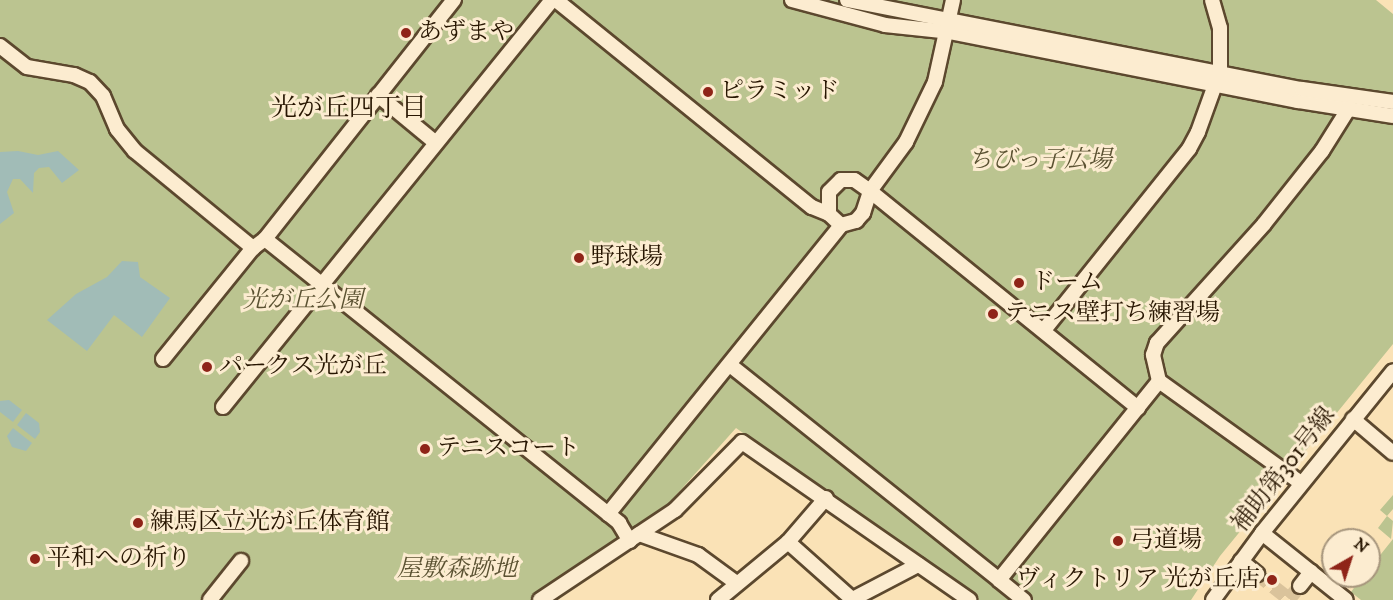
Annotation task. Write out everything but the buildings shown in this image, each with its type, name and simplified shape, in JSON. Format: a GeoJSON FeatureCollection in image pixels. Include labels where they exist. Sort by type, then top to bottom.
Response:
{"type":"FeatureCollection","features":[{"type":"Feature","properties":{"kind":"street"},"geometry":{"type":"LineString","coordinates":[[163,359],[253,248],[264,239],[454,0]]}},
{"type":"Feature","properties":{"kind":"street"},"geometry":{"type":"LineString","coordinates":[[223,407],[552,0]]}},
{"type":"Feature","properties":{"kind":"street"},"geometry":{"type":"LineString","coordinates":[[556,0],[812,207],[828,214],[841,225]]}},
{"type":"Feature","properties":{"kind":"street"},"geometry":{"type":"LineString","coordinates":[[792,0],[885,25],[949,32],[1217,86],[1393,116]]}},
{"type":"Feature","properties":{"kind":"street"},"geometry":{"type":"LineString","coordinates":[[847,0],[1393,102]]}},
{"type":"Feature","properties":{"kind":"street"},"geometry":{"type":"LineString","coordinates":[[608,514],[841,225],[856,221],[863,213],[870,191],[906,142],[935,82],[949,32],[953,0]]}},
{"type":"Feature","properties":{"kind":"street"},"geometry":{"type":"LineString","coordinates":[[1044,330],[1189,149],[1217,86],[1220,71],[1220,28],[1212,0]]}},
{"type":"Feature","properties":{"kind":"street"},"geometry":{"type":"LineString","coordinates":[[0,46],[27,67],[74,75],[90,82],[104,96],[117,129],[135,151],[253,248]]}},
{"type":"Feature","properties":{"kind":"street"},"geometry":{"type":"LineString","coordinates":[[378,95],[436,143]]}},
{"type":"Feature","properties":{"kind":"street"},"geometry":{"type":"LineString","coordinates":[[1300,483],[1159,381],[1153,355],[1156,343],[1264,224],[1322,151],[1348,108]]}},
{"type":"Feature","properties":{"kind":"street"},"geometry":{"type":"LineString","coordinates":[[828,214],[829,192],[841,180],[854,180],[1044,330],[1138,408]]}},
{"type":"Feature","properties":{"kind":"street"},"geometry":{"type":"LineString","coordinates":[[264,239],[635,537],[698,555],[735,582]]}},
{"type":"Feature","properties":{"kind":"street"},"geometry":{"type":"LineString","coordinates":[[730,365],[1024,600]]}},
{"type":"Feature","properties":{"kind":"street","name":"補助第301号線"},"geometry":{"type":"LineString","coordinates":[[1213,600],[1300,483],[1393,371]]}},
{"type":"Feature","properties":{"kind":"street"},"geometry":{"type":"LineString","coordinates":[[999,580],[1159,381]]}},
{"type":"Feature","properties":{"kind":"street"},"geometry":{"type":"LineString","coordinates":[[1353,419],[1393,453]]}},
{"type":"Feature","properties":{"kind":"street"},"geometry":{"type":"LineString","coordinates":[[540,600],[675,510],[742,442],[826,498],[969,600]]}},
{"type":"Feature","properties":{"kind":"street"},"geometry":{"type":"LineString","coordinates":[[718,600],[735,582],[788,542],[826,498]]}},
{"type":"Feature","properties":{"kind":"street"},"geometry":{"type":"LineString","coordinates":[[1262,533],[1346,600]]}},
{"type":"Feature","properties":{"kind":"street"},"geometry":{"type":"LineString","coordinates":[[788,542],[852,600],[918,565]]}},
{"type":"Feature","properties":{"kind":"street"},"geometry":{"type":"LineString","coordinates":[[210,600],[242,561]]}},
{"type":"Feature","properties":{"kind":"street"},"geometry":{"type":"LineString","coordinates":[[1241,561],[1257,574]]}},
{"type":"Feature","properties":{"kind":"street"},"geometry":{"type":"LineString","coordinates":[[1300,586],[1311,572]]}},
{"type":"Feature","properties":{"kind":"green space","name":"光が丘公園"},"geometry":{"type":"Polygon","coordinates":[[[0,0],[1376,0],[1393,14],[1393,344],[1220,556],[1191,600],[979,600],[736,428],[661,512],[535,600],[0,600],[0,0]]]}},
{"type":"Feature","properties":{"kind":"green space"},"geometry":{"type":"Polygon","coordinates":[[[1393,495],[1393,509],[1387,516],[1380,510],[1393,495]]]}},
{"type":"Feature","properties":{"kind":"green space"},"geometry":{"type":"Polygon","coordinates":[[[1387,516],[1393,521],[1391,539],[1381,528],[1378,528],[1387,516]]]}},
{"type":"Feature","properties":{"kind":"green space"},"geometry":{"type":"Polygon","coordinates":[[[1393,539],[1393,600],[1361,600],[1351,592],[1354,588],[1381,588],[1381,554],[1393,539]]]}},
{"type":"Feature","properties":{"kind":"water"},"geometry":{"type":"Polygon","coordinates":[[[18,151],[38,155],[58,151],[79,170],[62,183],[49,167],[39,168],[34,173],[33,193],[20,179],[13,179],[7,192],[14,213],[0,224],[0,152],[18,151]]]}},
{"type":"Feature","properties":{"kind":"water"},"geometry":{"type":"Polygon","coordinates":[[[122,261],[138,262],[140,277],[170,298],[142,337],[114,315],[87,351],[47,320],[76,294],[107,277],[122,261]]]}},
{"type":"Feature","properties":{"kind":"water"},"geometry":{"type":"Polygon","coordinates":[[[9,400],[22,410],[13,422],[0,412],[0,401],[9,400]]]}},
{"type":"Feature","properties":{"kind":"water"},"geometry":{"type":"Polygon","coordinates":[[[26,413],[39,423],[40,432],[35,439],[17,425],[26,413]]]}},
{"type":"Feature","properties":{"kind":"water"},"geometry":{"type":"Polygon","coordinates":[[[13,428],[32,443],[26,451],[12,447],[7,436],[13,428]]]}},
{"type":"Feature","properties":{"kind":"tunnel"},"geometry":{"type":"LineString","coordinates":[[1257,574],[1289,599],[1300,586]]}},
{"type":"Feature","properties":{"kind":"place","name":"あずまや"},"geometry":{"type":"Point","coordinates":[406,33]}},
{"type":"Feature","properties":{"kind":"place","name":"ピラミッド"},"geometry":{"type":"Point","coordinates":[708,92]}},
{"type":"Feature","properties":{"kind":"place","name":"野球場"},"geometry":{"type":"Point","coordinates":[579,258]}},
{"type":"Feature","properties":{"kind":"place","name":"ドーム"},"geometry":{"type":"Point","coordinates":[1019,283]}},
{"type":"Feature","properties":{"kind":"place","name":"テニス壁打ち練習場"},"geometry":{"type":"Point","coordinates":[993,314]}},
{"type":"Feature","properties":{"kind":"place","name":"パークス光が丘"},"geometry":{"type":"Point","coordinates":[207,367]}},
{"type":"Feature","properties":{"kind":"place","name":"テニスコート"},"geometry":{"type":"Point","coordinates":[425,449]}},
{"type":"Feature","properties":{"kind":"place","name":"練馬区立光が丘体育館"},"geometry":{"type":"Point","coordinates":[138,523]}},
{"type":"Feature","properties":{"kind":"place","name":"弓道場"},"geometry":{"type":"Point","coordinates":[1118,541]}},
{"type":"Feature","properties":{"kind":"place","name":"平和への祈り"},"geometry":{"type":"Point","coordinates":[35,559]}},
{"type":"Feature","properties":{"kind":"place","name":"ヴィクトリア 光が丘店"},"geometry":{"type":"Point","coordinates":[1272,580]}},
{"type":"Feature","properties":{"kind":"district","name":"光が丘四丁目"},"geometry":{"type":"Point","coordinates":[349,109]}},
{"type":"Feature","properties":{"kind":"park label","name":"ちびっ子広場"},"geometry":{"type":"Point","coordinates":[1040,161]}},
{"type":"Feature","properties":{"kind":"park label","name":"屋敷森跡地"},"geometry":{"type":"Point","coordinates":[457,570]}}]}
